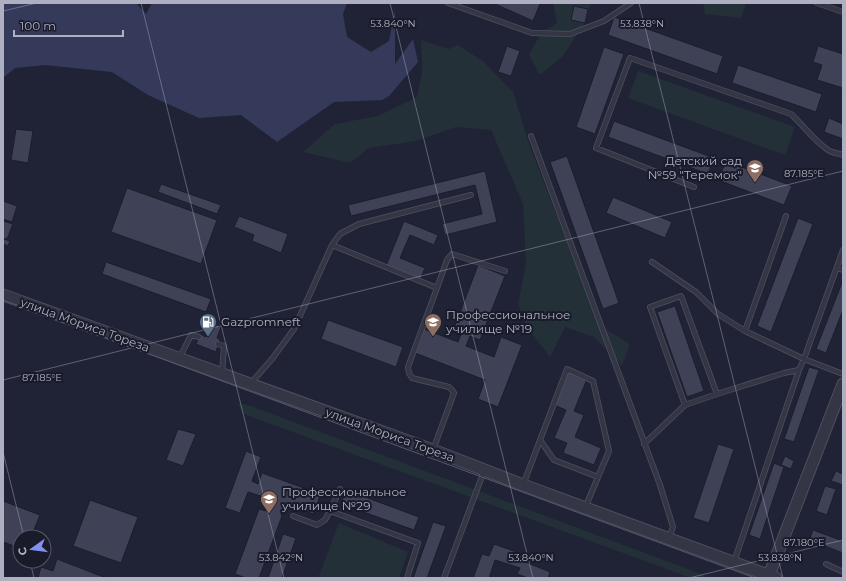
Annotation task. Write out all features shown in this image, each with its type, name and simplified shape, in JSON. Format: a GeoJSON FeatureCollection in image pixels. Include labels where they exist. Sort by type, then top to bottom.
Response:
{"type":"FeatureCollection","features":[{"type":"Feature","properties":{"kind":"street","name":"улица Мориса Тореза"},"geometry":{"type":"LineString","coordinates":[[3,295],[433,450],[522,485],[734,562],[771,577]]}},
{"type":"Feature","properties":{"kind":"street"},"geometry":{"type":"LineString","coordinates":[[771,577],[843,384]]}},
{"type":"Feature","properties":{"kind":"lane"},"geometry":{"type":"LineString","coordinates":[[448,3],[532,33],[570,34],[604,21],[631,3]]}},
{"type":"Feature","properties":{"kind":"lane"},"geometry":{"type":"LineString","coordinates":[[817,3],[843,12]]}},
{"type":"Feature","properties":{"kind":"lane"},"geometry":{"type":"LineString","coordinates":[[694,187],[596,148],[630,58],[791,114],[800,122],[809,134],[829,151],[843,155]]}},
{"type":"Feature","properties":{"kind":"lane"},"geometry":{"type":"LineString","coordinates":[[531,136],[660,485],[674,527],[669,538]]}},
{"type":"Feature","properties":{"kind":"lane"},"geometry":{"type":"LineString","coordinates":[[250,385],[272,359],[294,329],[332,245],[340,234],[358,224],[471,195]]}},
{"type":"Feature","properties":{"kind":"lane"},"geometry":{"type":"LineString","coordinates":[[745,331],[786,216]]}},
{"type":"Feature","properties":{"kind":"lane"},"geometry":{"type":"LineString","coordinates":[[332,245],[437,288]]}},
{"type":"Feature","properties":{"kind":"lane"},"geometry":{"type":"LineString","coordinates":[[734,562],[799,370],[843,250]]}},
{"type":"Feature","properties":{"kind":"lane"},"geometry":{"type":"LineString","coordinates":[[433,450],[454,393],[449,388],[412,378],[408,368],[447,260],[452,254],[505,271]]}},
{"type":"Feature","properties":{"kind":"lane"},"geometry":{"type":"LineString","coordinates":[[652,262],[696,292],[718,314],[745,331],[804,359],[843,374]]}},
{"type":"Feature","properties":{"kind":"lane"},"geometry":{"type":"LineString","coordinates":[[837,268],[843,270]]}},
{"type":"Feature","properties":{"kind":"lane"},"geometry":{"type":"LineString","coordinates":[[685,405],[650,307],[662,302],[681,296],[717,394]]}},
{"type":"Feature","properties":{"kind":"lane"},"geometry":{"type":"LineString","coordinates":[[179,359],[191,335],[199,337]]}},
{"type":"Feature","properties":{"kind":"lane"},"geometry":{"type":"LineString","coordinates":[[218,344],[224,346],[222,374]]}},
{"type":"Feature","properties":{"kind":"lane"},"geometry":{"type":"LineString","coordinates":[[522,485],[567,369],[593,381],[609,451],[585,508]]}},
{"type":"Feature","properties":{"kind":"lane"},"geometry":{"type":"LineString","coordinates":[[644,444],[685,405],[784,373],[799,370]]}},
{"type":"Feature","properties":{"kind":"lane"},"geometry":{"type":"LineString","coordinates":[[540,440],[554,460],[598,476]]}},
{"type":"Feature","properties":{"kind":"lane"},"geometry":{"type":"LineString","coordinates":[[444,578],[484,470]]}},
{"type":"Feature","properties":{"kind":"lane"},"geometry":{"type":"LineString","coordinates":[[293,516],[317,526],[325,520],[340,489]]}},
{"type":"Feature","properties":{"kind":"lane"},"geometry":{"type":"LineString","coordinates":[[330,511],[418,543],[407,578]]}},
{"type":"Feature","properties":{"kind":"lane"},"geometry":{"type":"LineString","coordinates":[[826,564],[843,572]]}},
{"type":"Feature","properties":{"kind":"shaded area"},"geometry":{"type":"Polygon","coordinates":[[[553,3],[591,3],[586,21],[563,56],[540,75],[529,55],[541,33],[557,23],[553,3]]]}},
{"type":"Feature","properties":{"kind":"shaded area"},"geometry":{"type":"Polygon","coordinates":[[[703,3],[746,3],[741,18],[705,14],[703,3]]]}},
{"type":"Feature","properties":{"kind":"shaded area"},"geometry":{"type":"Polygon","coordinates":[[[421,40],[449,49],[458,45],[483,61],[513,92],[529,144],[599,325],[630,344],[622,366],[594,337],[565,327],[550,357],[527,327],[518,304],[526,263],[523,204],[491,130],[456,127],[416,141],[369,148],[350,163],[303,152],[335,124],[378,116],[417,97],[422,72],[421,40]]]}},
{"type":"Feature","properties":{"kind":"shaded area"},"geometry":{"type":"Polygon","coordinates":[[[638,71],[795,127],[785,155],[628,98],[638,71]]]}},
{"type":"Feature","properties":{"kind":"shaded area"},"geometry":{"type":"Polygon","coordinates":[[[237,403],[248,405],[704,575],[707,578],[691,578],[244,414],[237,403]]]}},
{"type":"Feature","properties":{"kind":"shaded area"},"geometry":{"type":"Polygon","coordinates":[[[339,523],[408,552],[399,578],[318,578],[339,523]]]}},
{"type":"Feature","properties":{"kind":"water"},"geometry":{"type":"Polygon","coordinates":[[[3,3],[136,3],[146,14],[152,3],[347,3],[343,14],[347,37],[371,52],[389,41],[395,10],[395,64],[413,39],[418,62],[389,96],[382,100],[334,102],[277,142],[241,115],[199,118],[148,95],[112,72],[45,65],[15,68],[3,78],[3,3]]]}},
{"type":"Feature","properties":{"kind":"building"},"geometry":{"type":"Polygon","coordinates":[[[493,3],[538,3],[540,4],[533,21],[493,3]]]}},
{"type":"Feature","properties":{"kind":"building"},"geometry":{"type":"Polygon","coordinates":[[[574,6],[588,9],[585,23],[571,20],[574,6]]]}},
{"type":"Feature","properties":{"kind":"building"},"geometry":{"type":"Polygon","coordinates":[[[614,17],[723,56],[717,74],[608,35],[614,17]]]}},
{"type":"Feature","properties":{"kind":"building"},"geometry":{"type":"Polygon","coordinates":[[[507,46],[520,51],[511,76],[498,72],[507,46]]]}},
{"type":"Feature","properties":{"kind":"building"},"geometry":{"type":"Polygon","coordinates":[[[818,46],[843,54],[843,88],[817,80],[822,65],[813,62],[818,46]]]}},
{"type":"Feature","properties":{"kind":"building"},"geometry":{"type":"Polygon","coordinates":[[[604,47],[624,54],[595,134],[576,127],[604,47]]]}},
{"type":"Feature","properties":{"kind":"building"},"geometry":{"type":"Polygon","coordinates":[[[738,65],[822,94],[816,112],[732,83],[738,65]]]}},
{"type":"Feature","properties":{"kind":"building"},"geometry":{"type":"Polygon","coordinates":[[[829,118],[843,124],[843,139],[824,132],[829,118]]]}},
{"type":"Feature","properties":{"kind":"building"},"geometry":{"type":"Polygon","coordinates":[[[614,121],[714,158],[708,174],[608,137],[614,121]]]}},
{"type":"Feature","properties":{"kind":"building"},"geometry":{"type":"Polygon","coordinates":[[[16,129],[33,131],[28,163],[11,160],[16,129]]]}},
{"type":"Feature","properties":{"kind":"building"},"geometry":{"type":"Polygon","coordinates":[[[567,156],[619,303],[603,309],[550,162],[567,156]]]}},
{"type":"Feature","properties":{"kind":"building","name":"Детский сад №59 \"Теремок\""},"geometry":{"type":"Polygon","coordinates":[[[726,161],[792,186],[784,205],[718,180],[726,161]]]}},
{"type":"Feature","properties":{"kind":"building"},"geometry":{"type":"Polygon","coordinates":[[[485,171],[497,222],[445,235],[442,224],[482,214],[475,185],[351,216],[348,205],[485,171]]]}},
{"type":"Feature","properties":{"kind":"building"},"geometry":{"type":"Polygon","coordinates":[[[161,184],[221,205],[217,214],[158,192],[161,184]]]}},
{"type":"Feature","properties":{"kind":"building"},"geometry":{"type":"Polygon","coordinates":[[[127,188],[217,220],[201,264],[111,232],[127,188]]]}},
{"type":"Feature","properties":{"kind":"building"},"geometry":{"type":"Polygon","coordinates":[[[613,197],[672,222],[665,238],[606,213],[613,197]]]}},
{"type":"Feature","properties":{"kind":"building"},"geometry":{"type":"Polygon","coordinates":[[[3,201],[17,206],[12,222],[3,219],[3,201]]]}},
{"type":"Feature","properties":{"kind":"building"},"geometry":{"type":"Polygon","coordinates":[[[239,216],[288,234],[281,253],[252,241],[254,235],[234,227],[239,216]]]}},
{"type":"Feature","properties":{"kind":"building"},"geometry":{"type":"Polygon","coordinates":[[[798,218],[813,224],[771,332],[757,326],[798,218]]]}},
{"type":"Feature","properties":{"kind":"building"},"geometry":{"type":"Polygon","coordinates":[[[3,221],[13,224],[7,239],[3,238],[3,221]]]}},
{"type":"Feature","properties":{"kind":"building"},"geometry":{"type":"Polygon","coordinates":[[[404,221],[438,235],[434,245],[410,235],[400,258],[425,268],[420,280],[386,266],[404,221]]]}},
{"type":"Feature","properties":{"kind":"building"},"geometry":{"type":"Polygon","coordinates":[[[4,239],[10,241],[8,246],[3,244],[4,239]]]}},
{"type":"Feature","properties":{"kind":"building"},"geometry":{"type":"Polygon","coordinates":[[[106,262],[211,299],[206,312],[102,274],[106,262]]]}},
{"type":"Feature","properties":{"kind":"building","name":"Профессиональное училище №19"},"geometry":{"type":"Polygon","coordinates":[[[478,265],[505,276],[480,340],[470,336],[466,346],[494,357],[501,337],[522,345],[498,407],[478,399],[485,380],[415,353],[424,329],[458,342],[461,334],[453,331],[478,265]]]}},
{"type":"Feature","properties":{"kind":"building"},"geometry":{"type":"Polygon","coordinates":[[[843,280],[843,310],[826,353],[816,349],[843,280]]]}},
{"type":"Feature","properties":{"kind":"building"},"geometry":{"type":"Polygon","coordinates":[[[675,306],[704,391],[687,397],[657,312],[675,306]]]}},
{"type":"Feature","properties":{"kind":"building"},"geometry":{"type":"Polygon","coordinates":[[[328,320],[403,347],[396,367],[321,339],[328,320]]]}},
{"type":"Feature","properties":{"kind":"building","name":"Gazpromneft"},"geometry":{"type":"Polygon","coordinates":[[[211,323],[221,327],[217,338],[220,339],[216,352],[196,344],[200,334],[206,337],[211,323]]]}},
{"type":"Feature","properties":{"kind":"building"},"geometry":{"type":"Polygon","coordinates":[[[809,367],[819,370],[794,442],[784,439],[809,367]]]}},
{"type":"Feature","properties":{"kind":"building"},"geometry":{"type":"Polygon","coordinates":[[[568,371],[587,379],[574,411],[584,415],[575,437],[601,448],[594,465],[563,453],[567,443],[554,438],[566,410],[554,405],[568,371]]]}},
{"type":"Feature","properties":{"kind":"building"},"geometry":{"type":"Polygon","coordinates":[[[178,429],[196,434],[183,466],[166,460],[178,429]]]}},
{"type":"Feature","properties":{"kind":"building"},"geometry":{"type":"Polygon","coordinates":[[[718,444],[734,449],[709,523],[693,518],[718,444]]]}},
{"type":"Feature","properties":{"kind":"building","name":"Профессиональное училище №29"},"geometry":{"type":"Polygon","coordinates":[[[246,451],[261,457],[252,481],[258,484],[262,473],[321,494],[313,514],[285,503],[282,516],[259,578],[246,578],[235,574],[259,509],[266,511],[270,499],[248,492],[240,513],[225,508],[246,451]]]}},
{"type":"Feature","properties":{"kind":"building"},"geometry":{"type":"Polygon","coordinates":[[[785,456],[794,461],[791,469],[781,465],[785,456]]]}},
{"type":"Feature","properties":{"kind":"building"},"geometry":{"type":"Polygon","coordinates":[[[774,463],[784,467],[760,539],[749,535],[774,463]]]}},
{"type":"Feature","properties":{"kind":"building"},"geometry":{"type":"Polygon","coordinates":[[[836,471],[843,474],[843,485],[831,481],[836,471]]]}},
{"type":"Feature","properties":{"kind":"building"},"geometry":{"type":"Polygon","coordinates":[[[825,486],[836,489],[827,515],[816,511],[825,486]]]}},
{"type":"Feature","properties":{"kind":"building"},"geometry":{"type":"Polygon","coordinates":[[[346,490],[419,517],[414,530],[341,504],[346,490]]]}},
{"type":"Feature","properties":{"kind":"building"},"geometry":{"type":"Polygon","coordinates":[[[90,500],[138,517],[121,563],[73,546],[90,500]]]}},
{"type":"Feature","properties":{"kind":"building"},"geometry":{"type":"Polygon","coordinates":[[[3,501],[40,515],[34,529],[12,529],[12,545],[3,542],[3,501]]]}},
{"type":"Feature","properties":{"kind":"building"},"geometry":{"type":"Polygon","coordinates":[[[433,522],[446,526],[427,578],[413,578],[433,522]]]}},
{"type":"Feature","properties":{"kind":"building"},"geometry":{"type":"Polygon","coordinates":[[[813,530],[843,541],[843,553],[809,540],[813,530]]]}},
{"type":"Feature","properties":{"kind":"building"},"geometry":{"type":"Polygon","coordinates":[[[283,534],[296,538],[282,578],[268,578],[283,534]]]}},
{"type":"Feature","properties":{"kind":"building"},"geometry":{"type":"Polygon","coordinates":[[[494,544],[525,555],[523,561],[550,572],[548,578],[528,578],[517,574],[520,568],[495,560],[489,578],[473,578],[482,554],[489,556],[494,544]]]}},
{"type":"Feature","properties":{"kind":"building"},"geometry":{"type":"Polygon","coordinates":[[[57,559],[106,578],[38,578],[40,569],[53,571],[57,559]]]}},
{"type":"Feature","properties":{"kind":"tram line"},"geometry":{"type":"LineString","coordinates":[[3,300],[755,578]]}},
{"type":"Feature","properties":{"kind":"place","name":"Детский сад №59 \"Теремок\""},"geometry":{"type":"Point","coordinates":[755,183]}},
{"type":"Feature","properties":{"kind":"place","name":"Gazpromneft"},"geometry":{"type":"Point","coordinates":[208,337]}},
{"type":"Feature","properties":{"kind":"place","name":"Профессиональное училище №19"},"geometry":{"type":"Point","coordinates":[433,337]}},
{"type":"Feature","properties":{"kind":"place","name":"Профессиональное училище №29"},"geometry":{"type":"Point","coordinates":[269,514]}}]}
